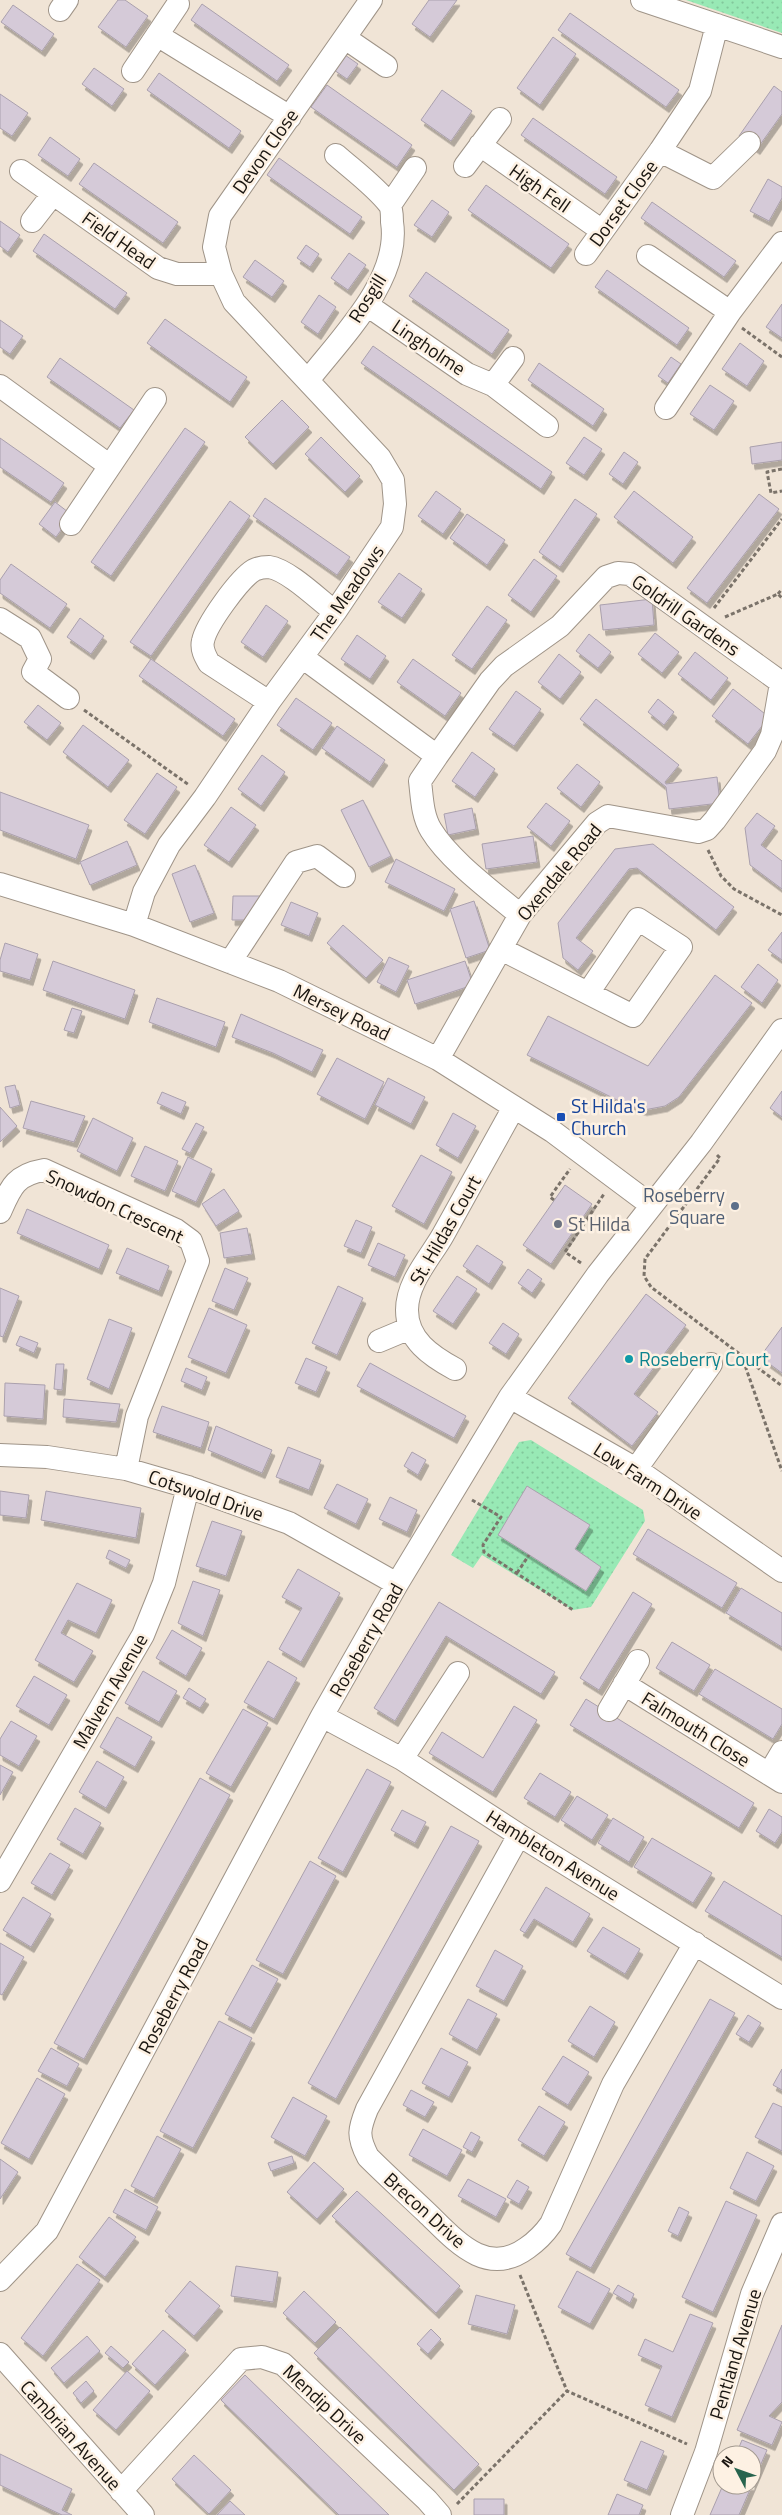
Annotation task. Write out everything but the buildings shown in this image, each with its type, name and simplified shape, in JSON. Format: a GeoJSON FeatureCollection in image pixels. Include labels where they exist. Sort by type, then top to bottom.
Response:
{"type":"FeatureCollection","features":[{"type":"Feature","properties":{"kind":"street","name":"Devon Close"},"geometry":{"type":"LineString","coordinates":[[221,274],[214,247],[220,216],[371,0]]}},
{"type":"Feature","properties":{"kind":"street"},"geometry":{"type":"LineString","coordinates":[[642,0],[782,47]]}},
{"type":"Feature","properties":{"kind":"street"},"geometry":{"type":"LineString","coordinates":[[133,71],[178,4]]}},
{"type":"Feature","properties":{"kind":"street","name":"Dorset Close"},"geometry":{"type":"LineString","coordinates":[[586,254],[601,230],[660,151],[700,91],[717,25]]}},
{"type":"Feature","properties":{"kind":"street"},"geometry":{"type":"LineString","coordinates":[[157,35],[290,117]]}},
{"type":"Feature","properties":{"kind":"street"},"geometry":{"type":"LineString","coordinates":[[345,38],[386,66]]}},
{"type":"Feature","properties":{"kind":"street"},"geometry":{"type":"LineString","coordinates":[[465,166],[500,119]]}},
{"type":"Feature","properties":{"kind":"street","name":"Dorset Close"},"geometry":{"type":"LineString","coordinates":[[660,151],[713,178],[749,143]]}},
{"type":"Feature","properties":{"kind":"street","name":"High Fell"},"geometry":{"type":"LineString","coordinates":[[480,145],[601,230]]}},
{"type":"Feature","properties":{"kind":"street"},"geometry":{"type":"LineString","coordinates":[[336,155],[390,205],[415,168]]}},
{"type":"Feature","properties":{"kind":"street","name":"Field Head"},"geometry":{"type":"LineString","coordinates":[[21,171],[158,268],[177,274],[221,274]]}},
{"type":"Feature","properties":{"kind":"street"},"geometry":{"type":"LineString","coordinates":[[32,221],[53,194]]}},
{"type":"Feature","properties":{"kind":"street","name":"Rosgill"},"geometry":{"type":"LineString","coordinates":[[309,379],[380,284],[390,258],[394,235],[390,205]]}},
{"type":"Feature","properties":{"kind":"street"},"geometry":{"type":"LineString","coordinates":[[666,408],[729,314],[782,243]]}},
{"type":"Feature","properties":{"kind":"street"},"geometry":{"type":"LineString","coordinates":[[648,256],[729,314]]}},
{"type":"Feature","properties":{"kind":"street","name":"The Meadows"},"geometry":{"type":"LineString","coordinates":[[134,926],[144,892],[169,845],[205,797],[269,702],[335,612],[392,527],[395,504],[394,480],[380,458],[309,379],[234,302],[221,274]]}},
{"type":"Feature","properties":{"kind":"street","name":"Lingholme"},"geometry":{"type":"LineString","coordinates":[[366,305],[467,374],[493,385],[546,426]]}},
{"type":"Feature","properties":{"kind":"street"},"geometry":{"type":"LineString","coordinates":[[493,385],[513,358]]}},
{"type":"Feature","properties":{"kind":"street"},"geometry":{"type":"LineString","coordinates":[[0,386],[110,466]]}},
{"type":"Feature","properties":{"kind":"street"},"geometry":{"type":"LineString","coordinates":[[70,524],[155,399]]}},
{"type":"Feature","properties":{"kind":"street"},"geometry":{"type":"LineString","coordinates":[[269,702],[210,663],[204,654],[202,643],[208,627],[241,584],[255,570],[267,567],[280,570],[335,612]]}},
{"type":"Feature","properties":{"kind":"street","name":"Goldrill Gardens"},"geometry":{"type":"LineString","coordinates":[[520,915],[473,875],[430,830],[424,813],[420,781],[490,681],[504,666],[560,626],[606,577],[618,573],[630,574],[781,683]]}},
{"type":"Feature","properties":{"kind":"street"},"geometry":{"type":"LineString","coordinates":[[0,619],[30,638],[40,659],[33,672],[68,698]]}},
{"type":"Feature","properties":{"kind":"street"},"geometry":{"type":"LineString","coordinates":[[302,658],[438,756]]}},
{"type":"Feature","properties":{"kind":"street"},"geometry":{"type":"LineString","coordinates":[[698,832],[707,829],[715,820],[765,751],[772,736],[781,683]]}},
{"type":"Feature","properties":{"kind":"street","name":"Oxendale Road"},"geometry":{"type":"LineString","coordinates":[[438,1059],[520,915],[597,823],[608,816],[698,832]]}},
{"type":"Feature","properties":{"kind":"street"},"geometry":{"type":"LineString","coordinates":[[230,962],[296,862],[317,856],[344,876]]}},
{"type":"Feature","properties":{"kind":"street","name":"Mersey Road"},"geometry":{"type":"LineString","coordinates":[[0,884],[134,926],[280,981],[438,1059],[581,1152],[651,1204]]}},
{"type":"Feature","properties":{"kind":"street"},"geometry":{"type":"LineString","coordinates":[[500,949],[588,993]]}},
{"type":"Feature","properties":{"kind":"street","name":"Roseberry Road"},"geometry":{"type":"LineString","coordinates":[[0,2280],[47,2231],[322,1716],[397,1584],[510,1397],[598,1274],[651,1204],[701,1143],[782,1030]]}},
{"type":"Feature","properties":{"kind":"street","name":"St. Hildas Court"},"geometry":{"type":"LineString","coordinates":[[410,1328],[407,1310],[412,1284],[442,1237],[514,1107]]}},
{"type":"Feature","properties":{"kind":"street","name":"Snowdon Crescent"},"geometry":{"type":"LineString","coordinates":[[0,1212],[11,1187],[26,1173],[44,1170],[176,1230],[191,1241],[198,1261],[137,1416],[126,1469]]}},
{"type":"Feature","properties":{"kind":"street"},"geometry":{"type":"LineString","coordinates":[[380,1341],[410,1328],[426,1350],[455,1369]]}},
{"type":"Feature","properties":{"kind":"street"},"geometry":{"type":"LineString","coordinates":[[636,1469],[711,1364]]}},
{"type":"Feature","properties":{"kind":"street","name":"Low Farm Drive"},"geometry":{"type":"LineString","coordinates":[[510,1397],[636,1469],[782,1570]]}},
{"type":"Feature","properties":{"kind":"street","name":"Cotswold Drive"},"geometry":{"type":"LineString","coordinates":[[0,1455],[47,1457],[126,1469],[188,1487],[289,1524],[397,1584]]}},
{"type":"Feature","properties":{"kind":"street","name":"Malvern Avenue"},"geometry":{"type":"LineString","coordinates":[[0,1881],[143,1635],[164,1583],[188,1487]]}},
{"type":"Feature","properties":{"kind":"street","name":"Falmouth Close"},"geometry":{"type":"LineString","coordinates":[[609,1710],[638,1660]]}},
{"type":"Feature","properties":{"kind":"street"},"geometry":{"type":"LineString","coordinates":[[402,1759],[458,1674]]}},
{"type":"Feature","properties":{"kind":"street","name":"Falmouth Close"},"geometry":{"type":"LineString","coordinates":[[624,1684],[775,1778],[782,1752]]}},
{"type":"Feature","properties":{"kind":"street","name":"Hambleton Avenue"},"geometry":{"type":"LineString","coordinates":[[322,1716],[402,1759],[519,1835],[782,1998]]}},
{"type":"Feature","properties":{"kind":"street","name":"Brecon Drive"},"geometry":{"type":"LineString","coordinates":[[514,2258],[498,2260],[480,2256],[460,2245],[368,2157],[362,2146],[359,2129],[367,2109],[519,1835]]}},
{"type":"Feature","properties":{"kind":"street"},"geometry":{"type":"LineString","coordinates":[[514,2258],[542,2237],[551,2224],[613,2084],[694,1943]]}},
{"type":"Feature","properties":{"kind":"street","name":"Pentland Avenue"},"geometry":{"type":"LineString","coordinates":[[682,2515],[706,2452],[752,2294],[782,2224]]}},
{"type":"Feature","properties":{"kind":"street","name":"Cambrian Avenue"},"geometry":{"type":"LineString","coordinates":[[0,2354],[144,2515]]}},
{"type":"Feature","properties":{"kind":"street","name":"Mendip Drive"},"geometry":{"type":"LineString","coordinates":[[121,2491],[241,2359],[262,2357],[283,2364],[427,2500],[446,2512]]}},
{"type":"Feature","properties":{"kind":"path"},"geometry":{"type":"LineString","coordinates":[[729,314],[782,357]]}},
{"type":"Feature","properties":{"kind":"path"},"geometry":{"type":"LineString","coordinates":[[782,470],[768,472],[771,493],[782,491]]}},
{"type":"Feature","properties":{"kind":"path"},"geometry":{"type":"LineString","coordinates":[[702,625],[782,519]]}},
{"type":"Feature","properties":{"kind":"path"},"geometry":{"type":"LineString","coordinates":[[702,625],[778,594],[782,589]]}},
{"type":"Feature","properties":{"kind":"path"},"geometry":{"type":"LineString","coordinates":[[778,594],[782,598]]}},
{"type":"Feature","properties":{"kind":"path"},"geometry":{"type":"LineString","coordinates":[[68,698],[205,797]]}},
{"type":"Feature","properties":{"kind":"path"},"geometry":{"type":"LineString","coordinates":[[698,832],[721,876],[734,889],[782,915]]}},
{"type":"Feature","properties":{"kind":"path"},"geometry":{"type":"LineString","coordinates":[[701,1143],[720,1158],[645,1259],[644,1276],[651,1287],[782,1386]]}},
{"type":"Feature","properties":{"kind":"path"},"geometry":{"type":"LineString","coordinates":[[554,1200],[550,1198],[581,1152]]}},
{"type":"Feature","properties":{"kind":"path"},"geometry":{"type":"LineString","coordinates":[[598,1274],[565,1252],[615,1177]]}},
{"type":"Feature","properties":{"kind":"path"},"geometry":{"type":"LineString","coordinates":[[740,1353],[782,1472]]}},
{"type":"Feature","properties":{"kind":"path"},"geometry":{"type":"LineString","coordinates":[[454,1490],[500,1517],[482,1549],[574,1610]]}},
{"type":"Feature","properties":{"kind":"path"},"geometry":{"type":"LineString","coordinates":[[517,1574],[529,1555]]}},
{"type":"Feature","properties":{"kind":"path"},"geometry":{"type":"LineString","coordinates":[[514,2258],[567,2391],[706,2452]]}},
{"type":"Feature","properties":{"kind":"path"},"geometry":{"type":"LineString","coordinates":[[446,2512],[567,2391]]}},
{"type":"Feature","properties":{"kind":"green space"},"geometry":{"type":"Polygon","coordinates":[[[686,0],[782,0],[782,33],[686,0]]]}},
{"type":"Feature","properties":{"kind":"green space"},"geometry":{"type":"Polygon","coordinates":[[[531,1440],[643,1510],[645,1521],[591,1607],[573,1610],[482,1555],[473,1568],[451,1555],[519,1442],[531,1440]]]}},
{"type":"Feature","properties":{"kind":"place","name":"St Hilda's Church"},"geometry":{"type":"Point","coordinates":[561,1117]}},
{"type":"Feature","properties":{"kind":"place","name":"Roseberry Square"},"geometry":{"type":"Point","coordinates":[735,1206]}},
{"type":"Feature","properties":{"kind":"place","name":"St Hilda"},"geometry":{"type":"Point","coordinates":[558,1224]}},
{"type":"Feature","properties":{"kind":"place","name":"Roseberry Court"},"geometry":{"type":"Point","coordinates":[629,1359]}}]}
